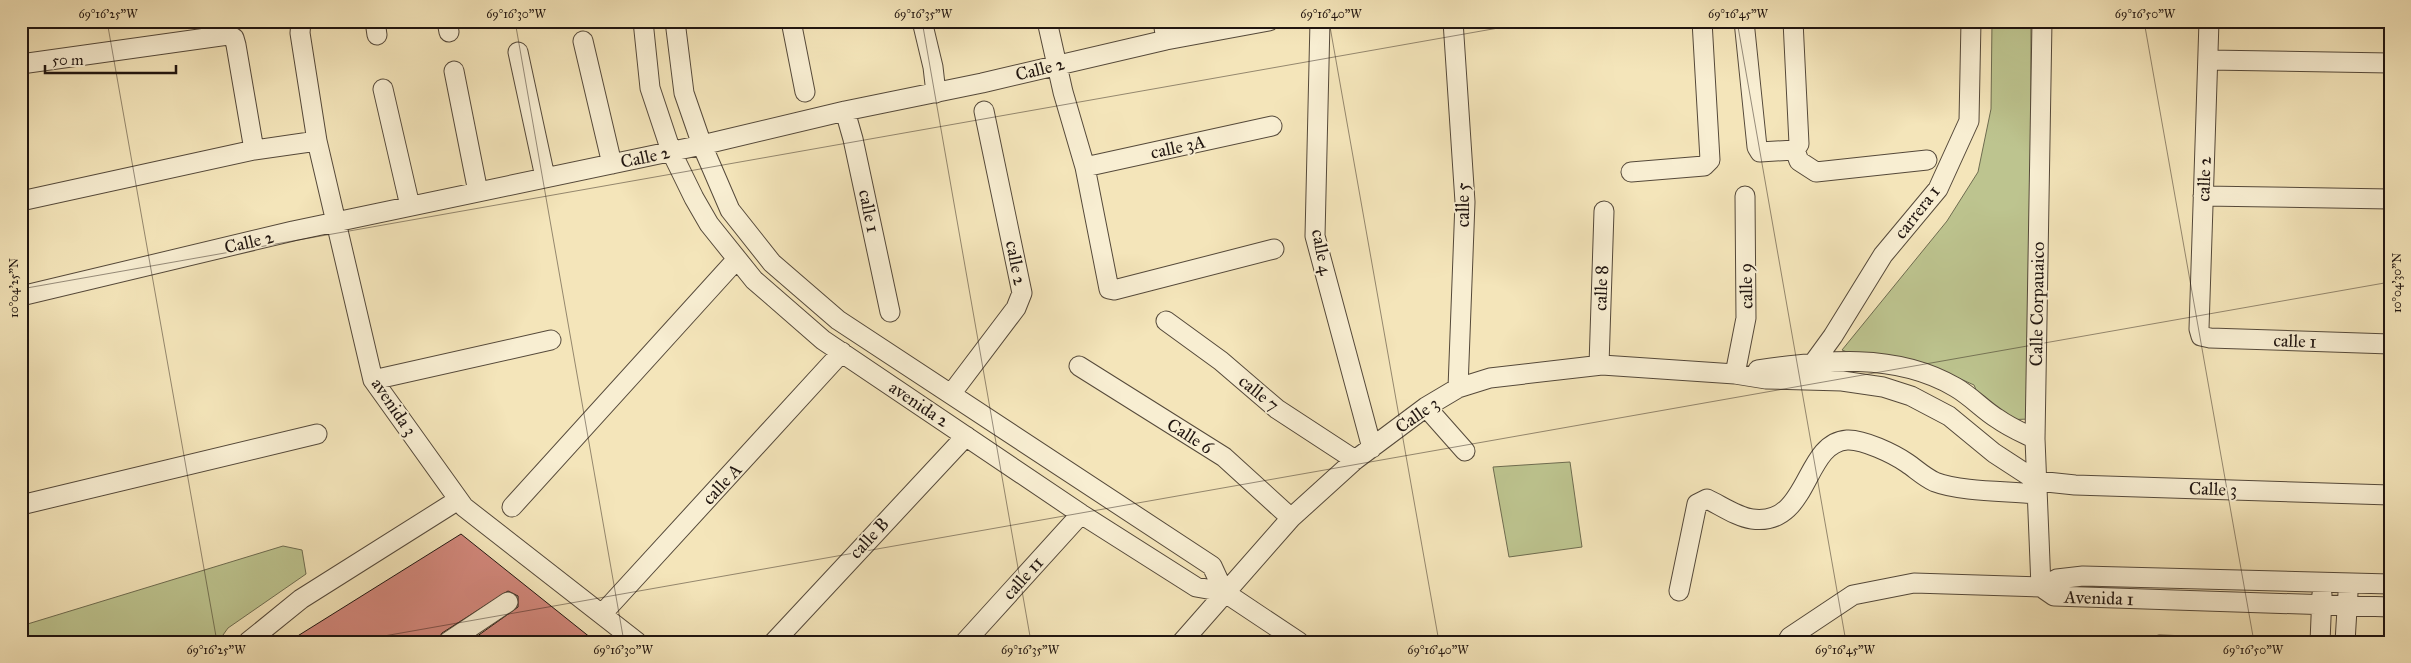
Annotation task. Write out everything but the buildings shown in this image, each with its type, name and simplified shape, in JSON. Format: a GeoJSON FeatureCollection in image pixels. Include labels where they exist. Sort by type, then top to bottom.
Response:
{"type":"FeatureCollection","features":[{"type":"Feature","properties":{"kind":"street","name":"avenida 3"},"geometry":{"type":"LineString","coordinates":[[300,21],[300,33],[317,141],[373,380],[464,507],[637,642]]}},
{"type":"Feature","properties":{"kind":"street","name":"avenida 2"},"geometry":{"type":"LineString","coordinates":[[643,21],[650,88],[671,151],[709,224],[754,280],[823,340],[1081,514],[1196,587],[1224,592]]}},
{"type":"Feature","properties":{"kind":"street"},"geometry":{"type":"LineString","coordinates":[[674,21],[684,93],[702,145],[730,210],[772,263],[838,320],[1212,566],[1224,592],[1299,642]]}},
{"type":"Feature","properties":{"kind":"street"},"geometry":{"type":"LineString","coordinates":[[791,21],[805,92]]}},
{"type":"Feature","properties":{"kind":"street"},"geometry":{"type":"LineString","coordinates":[[922,21],[933,67],[936,93]]}},
{"type":"Feature","properties":{"kind":"street","name":"calle 2"},"geometry":{"type":"LineString","coordinates":[[1047,21],[1085,167],[1109,289],[1114,290],[1274,249]]}},
{"type":"Feature","properties":{"kind":"street"},"geometry":{"type":"LineString","coordinates":[[1163,21],[1166,40]]}},
{"type":"Feature","properties":{"kind":"street","name":"Calle 2"},"geometry":{"type":"LineString","coordinates":[[21,296],[293,231],[335,224],[410,206],[702,145],[845,111],[936,93],[1166,40],[1269,21]]}},
{"type":"Feature","properties":{"kind":"street","name":"calle 4"},"geometry":{"type":"LineString","coordinates":[[1320,21],[1315,236],[1372,448]]}},
{"type":"Feature","properties":{"kind":"street","name":"calle 5"},"geometry":{"type":"LineString","coordinates":[[1453,21],[1465,202],[1458,388]]}},
{"type":"Feature","properties":{"kind":"street"},"geometry":{"type":"LineString","coordinates":[[1631,172],[1704,166],[1710,160],[1702,21]]}},
{"type":"Feature","properties":{"kind":"street"},"geometry":{"type":"LineString","coordinates":[[1744,21],[1756,147],[1760,152],[1766,153],[1795,150]]}},
{"type":"Feature","properties":{"kind":"street"},"geometry":{"type":"LineString","coordinates":[[1793,21],[1800,134],[1799,144],[1795,150],[1798,161],[1816,172],[1927,160]]}},
{"type":"Feature","properties":{"kind":"street","name":"carrera 1"},"geometry":{"type":"LineString","coordinates":[[1801,380],[1833,336],[1883,255],[1938,189],[1969,121],[1971,21]]}},
{"type":"Feature","properties":{"kind":"street","name":"Calle Corpauaico"},"geometry":{"type":"LineString","coordinates":[[2041,587],[2035,439],[2042,21]]}},
{"type":"Feature","properties":{"kind":"street","name":"calle 2"},"geometry":{"type":"LineString","coordinates":[[2201,336],[2199,329],[2209,21]]}},
{"type":"Feature","properties":{"kind":"street"},"geometry":{"type":"LineString","coordinates":[[21,64],[228,35],[234,38],[236,45],[254,150]]}},
{"type":"Feature","properties":{"kind":"street"},"geometry":{"type":"LineString","coordinates":[[584,41],[612,164]]}},
{"type":"Feature","properties":{"kind":"street"},"geometry":{"type":"LineString","coordinates":[[518,52],[545,177]]}},
{"type":"Feature","properties":{"kind":"street"},"geometry":{"type":"LineString","coordinates":[[2208,60],[2390,63]]}},
{"type":"Feature","properties":{"kind":"street"},"geometry":{"type":"LineString","coordinates":[[454,71],[478,192]]}},
{"type":"Feature","properties":{"kind":"street"},"geometry":{"type":"LineString","coordinates":[[383,89],[410,206]]}},
{"type":"Feature","properties":{"kind":"street","name":"calle 1"},"geometry":{"type":"LineString","coordinates":[[845,111],[856,148],[890,312]]}},
{"type":"Feature","properties":{"kind":"street","name":"calle 2"},"geometry":{"type":"LineString","coordinates":[[951,394],[1016,308],[1022,293],[984,112]]}},
{"type":"Feature","properties":{"kind":"street","name":"calle 3A"},"geometry":{"type":"LineString","coordinates":[[1085,167],[1272,126]]}},
{"type":"Feature","properties":{"kind":"street"},"geometry":{"type":"LineString","coordinates":[[21,201],[254,150],[317,141]]}},
{"type":"Feature","properties":{"kind":"street","name":"calle 9"},"geometry":{"type":"LineString","coordinates":[[1735,374],[1746,318],[1745,196]]}},
{"type":"Feature","properties":{"kind":"street"},"geometry":{"type":"LineString","coordinates":[[2203,196],[2390,199]]}},
{"type":"Feature","properties":{"kind":"street","name":"calle 8"},"geometry":{"type":"LineString","coordinates":[[1599,365],[1604,211]]}},
{"type":"Feature","properties":{"kind":"street"},"geometry":{"type":"LineString","coordinates":[[512,507],[737,259]]}},
{"type":"Feature","properties":{"kind":"street","name":"calle 7"},"geometry":{"type":"LineString","coordinates":[[1166,322],[1214,356],[1277,409],[1355,460]]}},
{"type":"Feature","properties":{"kind":"street","name":"calle 1"},"geometry":{"type":"LineString","coordinates":[[2201,336],[2210,338],[2390,344]]}},
{"type":"Feature","properties":{"kind":"street"},"geometry":{"type":"LineString","coordinates":[[373,380],[551,340]]}},
{"type":"Feature","properties":{"kind":"street","name":"calle A"},"geometry":{"type":"LineString","coordinates":[[602,614],[842,352]]}},
{"type":"Feature","properties":{"kind":"street"},"geometry":{"type":"LineString","coordinates":[[1735,374],[1814,361],[1847,360],[1874,362],[1915,369],[1937,377],[1958,388],[1998,419],[2035,439]]}},
{"type":"Feature","properties":{"kind":"street","name":"Calle 3"},"geometry":{"type":"LineString","coordinates":[[1182,642],[1291,518],[1355,460],[1426,407],[1458,388],[1490,378],[1599,365],[1735,374]]}},
{"type":"Feature","properties":{"kind":"street","name":"Calle 6"},"geometry":{"type":"LineString","coordinates":[[1079,366],[1224,458],[1291,518]]}},
{"type":"Feature","properties":{"kind":"street"},"geometry":{"type":"LineString","coordinates":[[1735,374],[1766,379],[1850,382],[1883,387],[1911,396],[1948,416],[2036,487]]}},
{"type":"Feature","properties":{"kind":"street"},"geometry":{"type":"LineString","coordinates":[[1426,407],[1466,451]]}},
{"type":"Feature","properties":{"kind":"street"},"geometry":{"type":"LineString","coordinates":[[21,505],[317,434]]}},
{"type":"Feature","properties":{"kind":"street","name":"calle B"},"geometry":{"type":"LineString","coordinates":[[774,642],[966,436]]}},
{"type":"Feature","properties":{"kind":"street","name":"Calle 3"},"geometry":{"type":"LineString","coordinates":[[1679,591],[1697,504],[1707,499],[1749,519],[1766,520],[1779,515],[1793,503],[1825,451],[1838,442],[1856,441],[1880,450],[1901,459],[1924,476],[1949,486],[2036,487],[2075,485],[2390,495]]}},
{"type":"Feature","properties":{"kind":"street"},"geometry":{"type":"LineString","coordinates":[[248,642],[301,599],[458,500]]}},
{"type":"Feature","properties":{"kind":"street","name":"calle 11"},"geometry":{"type":"LineString","coordinates":[[965,642],[1081,514]]}},
{"type":"Feature","properties":{"kind":"street","name":"Avenida 1"},"geometry":{"type":"LineString","coordinates":[[2390,584],[2084,576],[2057,578],[2041,587],[2054,596],[2390,607]]}},
{"type":"Feature","properties":{"kind":"street"},"geometry":{"type":"LineString","coordinates":[[1787,642],[1790,638],[1853,595],[1914,583],[2041,587]]}},
{"type":"Feature","properties":{"kind":"street"},"geometry":{"type":"LineString","coordinates":[[2320,642],[2322,583]]}},
{"type":"Feature","properties":{"kind":"street"},"geometry":{"type":"LineString","coordinates":[[2345,642],[2348,583]]}},
{"type":"Feature","properties":{"kind":"street"},"geometry":{"type":"LineString","coordinates":[[448,642],[508,602]]}},
{"type":"Feature","properties":{"kind":"lane"},"geometry":{"type":"LineString","coordinates":[[2159,642],[2159,640],[2220,642]]}},
{"type":"Feature","properties":{"kind":"green space"},"geometry":{"type":"Polygon","coordinates":[[[1992,21],[2031,21],[2030,419],[2002,420],[1980,399],[1974,385],[1954,376],[1857,356],[1842,350],[1947,221],[1978,172],[1991,109],[1992,21]]]}},
{"type":"Feature","properties":{"kind":"green space"},"geometry":{"type":"Polygon","coordinates":[[[1570,462],[1582,547],[1509,557],[1493,467],[1570,462]]]}},
{"type":"Feature","properties":{"kind":"green space"},"geometry":{"type":"Polygon","coordinates":[[[283,546],[302,550],[306,574],[228,628],[218,642],[21,642],[21,626],[283,546]]]}}]}
